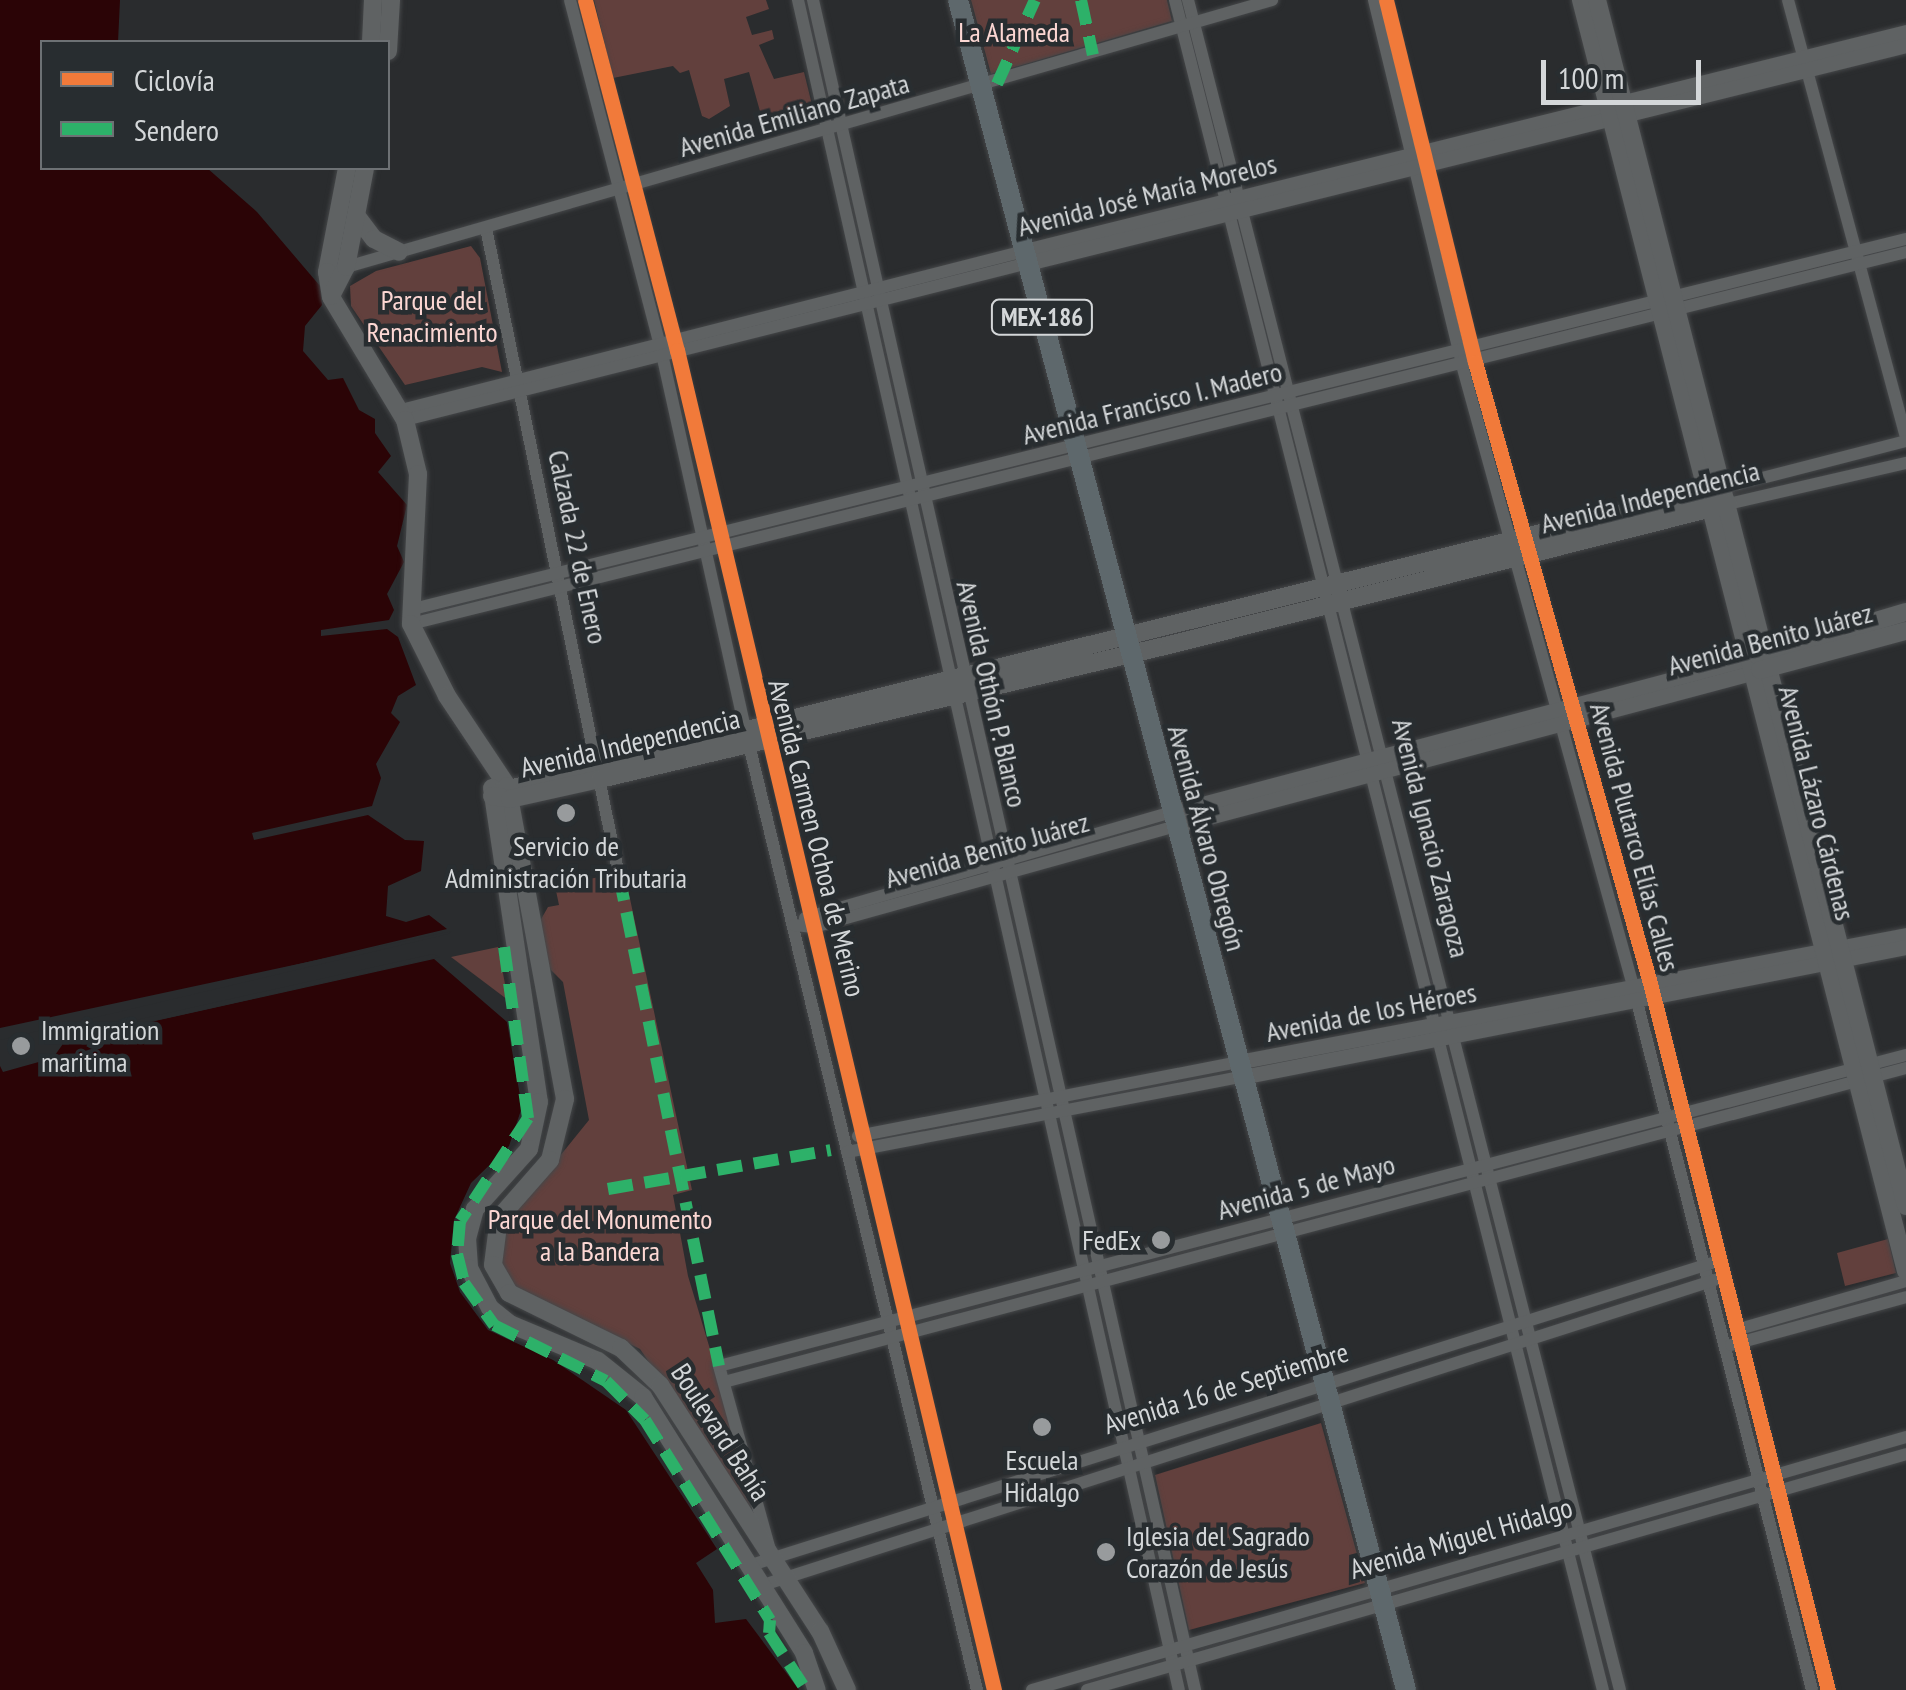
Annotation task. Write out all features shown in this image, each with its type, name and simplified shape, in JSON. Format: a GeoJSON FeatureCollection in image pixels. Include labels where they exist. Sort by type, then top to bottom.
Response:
{"type":"FeatureCollection","features":[{"type":"Feature","properties":{"kind":"main road"},"geometry":{"type":"LineString","coordinates":[[372,40],[373,0]]}},
{"type":"Feature","properties":{"kind":"main road"},"geometry":{"type":"LineString","coordinates":[[389,40],[392,0]]}},
{"type":"Feature","properties":{"kind":"main road","name":"Avenida Álvaro Obregón"},"geometry":{"type":"LineString","coordinates":[[958,0],[1406,1690]]}},
{"type":"Feature","properties":{"kind":"main road","name":"Avenida Lázaro Cárdenas"},"geometry":{"type":"LineString","coordinates":[[1582,0],[1618,110]]}},
{"type":"Feature","properties":{"kind":"main road","name":"Avenida Lázaro Cárdenas"},"geometry":{"type":"LineString","coordinates":[[1597,0],[1618,110],[1901,1212],[1906,1271]]}},
{"type":"Feature","properties":{"kind":"main road"},"geometry":{"type":"LineString","coordinates":[[347,170],[331,296],[403,415],[418,510],[410,617]]}},
{"type":"Feature","properties":{"kind":"main road"},"geometry":{"type":"LineString","coordinates":[[336,270],[358,218],[365,170]]}},
{"type":"Feature","properties":{"kind":"main road"},"geometry":{"type":"LineString","coordinates":[[358,218],[374,239],[399,252]]}},
{"type":"Feature","properties":{"kind":"main road","name":"Avenida Independencia"},"geometry":{"type":"LineString","coordinates":[[503,794],[1127,645],[1165,626],[1266,612],[1718,498]]}},
{"type":"Feature","properties":{"kind":"main road","name":"Avenida Independencia"},"geometry":{"type":"LineString","coordinates":[[1127,645],[1169,646],[1266,612]]}},
{"type":"Feature","properties":{"kind":"main road","name":"Avenida Benito Juárez"},"geometry":{"type":"LineString","coordinates":[[1845,640],[1906,612]]}},
{"type":"Feature","properties":{"kind":"main road","name":"Boulevard Bahía"},"geometry":{"type":"LineString","coordinates":[[410,617],[447,696],[491,758],[503,794],[520,928],[537,1124],[526,1154],[475,1209],[467,1238],[469,1268],[490,1308],[510,1324],[598,1361],[643,1397],[804,1653],[817,1690]]}},
{"type":"Feature","properties":{"kind":"main road"},"geometry":{"type":"LineString","coordinates":[[1165,626],[1169,646]]}},
{"type":"Feature","properties":{"kind":"main road","name":"Avenida Benito Juárez"},"geometry":{"type":"LineString","coordinates":[[1761,663],[1845,640],[1906,631]]}},
{"type":"Feature","properties":{"kind":"main road","name":"Boulevard Bahía"},"geometry":{"type":"LineString","coordinates":[[520,928],[556,1046],[565,1120],[550,1160],[499,1218],[493,1266],[509,1293],[621,1348],[660,1385],[785,1577],[847,1690]]}},
{"type":"Feature","properties":{"kind":"main road"},"geometry":{"type":"LineString","coordinates":[[643,1397],[660,1385]]}},
{"type":"Feature","properties":{"kind":"street","name":"Avenida Carmen Ochoa de Merino"},"geometry":{"type":"LineString","coordinates":[[570,0],[603,93]]}},
{"type":"Feature","properties":{"kind":"street","name":"Avenida Carmen Ochoa de Merino"},"geometry":{"type":"LineString","coordinates":[[585,0],[603,93],[668,346],[713,545],[723,624],[757,734],[785,807],[994,1690]]}},
{"type":"Feature","properties":{"kind":"street","name":"Avenida Othón P. Blanco"},"geometry":{"type":"LineString","coordinates":[[798,0],[835,130]]}},
{"type":"Feature","properties":{"kind":"street","name":"Avenida Othón P. Blanco"},"geometry":{"type":"LineString","coordinates":[[813,0],[835,130],[957,686],[1138,1464],[1178,1654],[1179,1690]]}},
{"type":"Feature","properties":{"kind":"street","name":"Avenida Ignacio Zaragoza"},"geometry":{"type":"LineString","coordinates":[[1175,0],[1188,26],[1334,596],[1370,765],[1470,1100],[1480,1173],[1512,1325],[1523,1341],[1581,1537],[1620,1690]]}},
{"type":"Feature","properties":{"kind":"street","name":"Avenida Ignacio Zaragoza"},"geometry":{"type":"LineString","coordinates":[[1188,0],[1188,26]]}},
{"type":"Feature","properties":{"kind":"street","name":"Avenida Emiliano Zapata"},"geometry":{"type":"LineString","coordinates":[[336,270],[982,88],[1272,0]]}},
{"type":"Feature","properties":{"kind":"street","name":"Avenida Plutarco Elías Calles"},"geometry":{"type":"LineString","coordinates":[[1374,0],[1421,159]]}},
{"type":"Feature","properties":{"kind":"street","name":"Avenida Plutarco Elías Calles"},"geometry":{"type":"LineString","coordinates":[[1386,0],[1467,357],[1568,713],[1618,867],[1668,1124],[1812,1690]]}},
{"type":"Feature","properties":{"kind":"street"},"geometry":{"type":"LineString","coordinates":[[1788,0],[1906,440]]}},
{"type":"Feature","properties":{"kind":"street","name":"Avenida José María Morelos"},"geometry":{"type":"LineString","coordinates":[[403,415],[1806,63],[1906,32]]}},
{"type":"Feature","properties":{"kind":"street","name":"Avenida José María Morelos"},"geometry":{"type":"LineString","coordinates":[[1806,63],[1906,45]]}},
{"type":"Feature","properties":{"kind":"street","name":"Calzada 22 de Enero"},"geometry":{"type":"LineString","coordinates":[[486,228],[620,876]]}},
{"type":"Feature","properties":{"kind":"street","name":"Avenida Francisco I. Madero"},"geometry":{"type":"LineString","coordinates":[[410,617],[1467,357],[1857,257],[1906,239]]}},
{"type":"Feature","properties":{"kind":"street","name":"Avenida Francisco I. Madero"},"geometry":{"type":"LineString","coordinates":[[1857,257],[1906,252]]}},
{"type":"Feature","properties":{"kind":"street","name":"Avenida Independencia"},"geometry":{"type":"LineString","coordinates":[[1718,498],[1906,440]]}},
{"type":"Feature","properties":{"kind":"street","name":"Avenida Independencia"},"geometry":{"type":"LineString","coordinates":[[1718,498],[1906,462]]}},
{"type":"Feature","properties":{"kind":"street","name":"Avenida Carmen Ochoa de Merino"},"geometry":{"type":"LineString","coordinates":[[713,545],[739,622],[767,812],[976,1690]]}},
{"type":"Feature","properties":{"kind":"street","name":"Avenida Ignacio Zaragoza"},"geometry":{"type":"LineString","coordinates":[[1334,596],[1387,761],[1446,1030],[1456,1103],[1526,1320],[1523,1341],[1603,1690]]}},
{"type":"Feature","properties":{"kind":"street"},"geometry":{"type":"LineString","coordinates":[[723,624],[739,622]]}},
{"type":"Feature","properties":{"kind":"street","name":"Avenida Benito Juárez"},"geometry":{"type":"LineString","coordinates":[[794,924],[1370,765],[1761,663]]}},
{"type":"Feature","properties":{"kind":"street","name":"Avenida Plutarco Elías Calles"},"geometry":{"type":"LineString","coordinates":[[1568,713],[1602,870],[1684,1120],[1828,1690]]}},
{"type":"Feature","properties":{"kind":"street"},"geometry":{"type":"LineString","coordinates":[[767,812],[785,807]]}},
{"type":"Feature","properties":{"kind":"street"},"geometry":{"type":"LineString","coordinates":[[1602,870],[1618,867]]}},
{"type":"Feature","properties":{"kind":"street","name":"Avenida de los Héroes"},"geometry":{"type":"LineString","coordinates":[[1835,955],[1906,935]]}},
{"type":"Feature","properties":{"kind":"street","name":"Avenida de los Héroes"},"geometry":{"type":"LineString","coordinates":[[846,1146],[1643,991],[1835,955],[1906,947]]}},
{"type":"Feature","properties":{"kind":"street"},"geometry":{"type":"LineString","coordinates":[[817,1021],[836,1016]]}},
{"type":"Feature","properties":{"kind":"street","name":"Avenida 5 de Mayo"},"geometry":{"type":"LineString","coordinates":[[891,1330],[724,1382],[719,1366],[908,1326],[1864,1073],[1906,1056]]}},
{"type":"Feature","properties":{"kind":"street","name":"Avenida 5 de Mayo"},"geometry":{"type":"LineString","coordinates":[[1864,1073],[1906,1068]]}},
{"type":"Feature","properties":{"kind":"street"},"geometry":{"type":"LineString","coordinates":[[1456,1103],[1470,1100]]}},
{"type":"Feature","properties":{"kind":"street","name":"Avenida 16 de Septiembre"},"geometry":{"type":"LineString","coordinates":[[760,1586],[1138,1464],[1526,1320],[1720,1260]]}},
{"type":"Feature","properties":{"kind":"street"},"geometry":{"type":"LineString","coordinates":[[877,1275],[894,1271]]}},
{"type":"Feature","properties":{"kind":"street","name":"Avenida 16 de Septiembre"},"geometry":{"type":"LineString","coordinates":[[748,1566],[1132,1444],[1523,1341],[1724,1277]]}},
{"type":"Feature","properties":{"kind":"street"},"geometry":{"type":"LineString","coordinates":[[1724,1347],[1737,1336],[1906,1281]]}},
{"type":"Feature","properties":{"kind":"street"},"geometry":{"type":"LineString","coordinates":[[1737,1336],[1906,1297]]}},
{"type":"Feature","properties":{"kind":"street"},"geometry":{"type":"LineString","coordinates":[[724,1382],[770,1557]]}},
{"type":"Feature","properties":{"kind":"street"},"geometry":{"type":"LineString","coordinates":[[916,1438],[934,1434]]}},
{"type":"Feature","properties":{"kind":"street","name":"Avenida Miguel Hidalgo"},"geometry":{"type":"LineString","coordinates":[[1581,1537],[1680,1501],[1906,1437]]}},
{"type":"Feature","properties":{"kind":"street","name":"Avenida Miguel Hidalgo"},"geometry":{"type":"LineString","coordinates":[[1032,1690],[1178,1654],[1566,1541],[1684,1516],[1906,1454]]}},
{"type":"Feature","properties":{"kind":"street"},"geometry":{"type":"LineString","coordinates":[[1680,1501],[1684,1516]]}},
{"type":"Feature","properties":{"kind":"street","name":"Avenida Othón P. Blanco"},"geometry":{"type":"LineString","coordinates":[[1178,1654],[1195,1690]]}},
{"type":"Feature","properties":{"kind":"street","name":"Avenida Miguel Hidalgo"},"geometry":{"type":"LineString","coordinates":[[1087,1690],[1178,1654]]}},
{"type":"Feature","properties":{"kind":"green space"},"geometry":{"type":"Polygon","coordinates":[[[594,0],[766,0],[769,9],[746,17],[752,35],[772,30],[774,39],[759,45],[774,79],[804,72],[814,113],[763,122],[749,72],[724,79],[730,106],[709,119],[702,116],[689,70],[680,73],[673,66],[613,78],[594,0]]]}},
{"type":"Feature","properties":{"kind":"green space","name":"La Alameda"},"geometry":{"type":"Polygon","coordinates":[[[971,0],[1167,0],[1172,21],[991,74],[971,0]]]}},
{"type":"Feature","properties":{"kind":"green space","name":"Parque del Renacimiento"},"geometry":{"type":"Polygon","coordinates":[[[471,246],[480,258],[502,372],[482,367],[405,385],[351,306],[350,286],[376,271],[471,246]]]}},
{"type":"Feature","properties":{"kind":"green space","name":"Parque del Monumento a la Bandera"},"geometry":{"type":"Polygon","coordinates":[[[609,875],[611,883],[626,880],[692,1190],[673,1195],[688,1276],[756,1502],[749,1510],[640,1349],[516,1288],[502,1266],[501,1229],[589,1120],[563,982],[549,968],[540,921],[548,907],[559,905],[555,886],[609,875]]]}},
{"type":"Feature","properties":{"kind":"green space"},"geometry":{"type":"Polygon","coordinates":[[[498,947],[508,1000],[451,957],[498,947]]]}},
{"type":"Feature","properties":{"kind":"green space"},"geometry":{"type":"Polygon","coordinates":[[[1888,1239],[1896,1273],[1845,1286],[1837,1253],[1888,1239]]]}},
{"type":"Feature","properties":{"kind":"green space"},"geometry":{"type":"Polygon","coordinates":[[[1321,1423],[1365,1583],[1189,1630],[1155,1475],[1321,1423]]]}},
{"type":"Feature","properties":{"kind":"shaded area"},"geometry":{"type":"Polygon","coordinates":[[[0,0],[120,0],[118,40],[40,40],[40,170],[209,170],[257,212],[320,286],[322,305],[305,326],[303,351],[328,380],[343,378],[359,410],[375,419],[375,433],[391,456],[378,472],[407,505],[397,546],[404,562],[387,594],[394,610],[389,620],[321,630],[321,636],[387,629],[398,637],[416,685],[398,696],[391,713],[400,722],[376,764],[381,778],[372,806],[252,833],[254,840],[368,815],[405,840],[424,841],[421,871],[388,886],[386,916],[406,922],[429,915],[447,929],[0,1035],[0,0]]]}},
{"type":"Feature","properties":{"kind":"shaded area"},"geometry":{"type":"Polygon","coordinates":[[[434,959],[507,1022],[522,1107],[509,1146],[471,1183],[454,1220],[450,1263],[460,1292],[488,1330],[553,1360],[626,1410],[717,1549],[696,1563],[713,1590],[715,1623],[746,1619],[799,1690],[0,1690],[0,1066],[3,1072],[53,1058],[65,1041],[434,959]]]}},
{"type":"Feature","properties":{"kind":"pier"},"geometry":{"type":"Polygon","coordinates":[[[452,931],[448,934],[0,1040],[0,1028],[452,931]]]}},
{"type":"Feature","properties":{"kind":"pier"},"geometry":{"type":"Polygon","coordinates":[[[433,954],[440,957],[51,1044],[64,1036],[433,954]]]}},
{"type":"Feature","properties":{"kind":"marked path"},"geometry":{"type":"LineString","coordinates":[[997,84],[1035,0]]}},
{"type":"Feature","properties":{"kind":"marked path"},"geometry":{"type":"LineString","coordinates":[[1081,0],[1093,55]]}},
{"type":"Feature","properties":{"kind":"marked path"},"geometry":{"type":"LineString","coordinates":[[619,876],[719,1366]]}},
{"type":"Feature","properties":{"kind":"marked path"},"geometry":{"type":"LineString","coordinates":[[504,947],[528,1118],[460,1221],[457,1254],[464,1283],[494,1325],[606,1381],[645,1420],[770,1620],[769,1633],[806,1690]]}},
{"type":"Feature","properties":{"kind":"marked path"},"geometry":{"type":"LineString","coordinates":[[608,1189],[831,1150]]}},
{"type":"Feature","properties":{"kind":"cycle path"},"geometry":{"type":"LineString","coordinates":[[585,0],[677,350],[994,1690]]}},
{"type":"Feature","properties":{"kind":"cycle path"},"geometry":{"type":"LineString","coordinates":[[1386,0],[1475,362],[1650,983],[1828,1690]]}},
{"type":"Feature","properties":{"kind":"place","name":"Servicio de Administración Tributaria"},"geometry":{"type":"Point","coordinates":[566,813]}},
{"type":"Feature","properties":{"kind":"place","name":"Immigration maritima"},"geometry":{"type":"Point","coordinates":[21,1046]}},
{"type":"Feature","properties":{"kind":"place","name":"FedEx"},"geometry":{"type":"Point","coordinates":[1161,1240]}},
{"type":"Feature","properties":{"kind":"place","name":"Escuela Hidalgo"},"geometry":{"type":"Point","coordinates":[1042,1427]}},
{"type":"Feature","properties":{"kind":"place","name":"Iglesia del Sagrado Corazón de Jesús"},"geometry":{"type":"Point","coordinates":[1106,1552]}}]}
